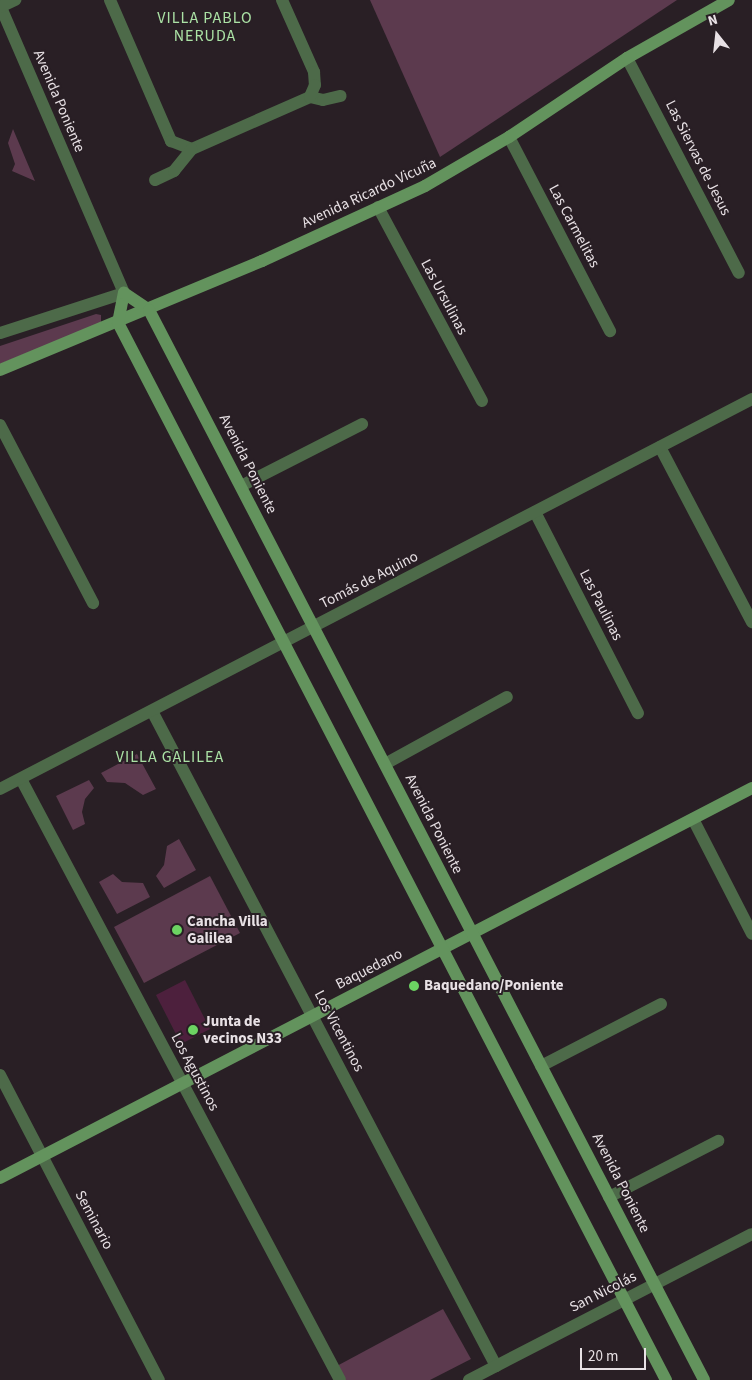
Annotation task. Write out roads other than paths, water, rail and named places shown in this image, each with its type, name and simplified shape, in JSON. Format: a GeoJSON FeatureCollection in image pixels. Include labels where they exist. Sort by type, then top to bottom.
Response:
{"type":"FeatureCollection","features":[{"type":"Feature","properties":{"kind":"street"},"geometry":{"type":"LineString","coordinates":[[0,6],[15,0]]}},
{"type":"Feature","properties":{"kind":"street"},"geometry":{"type":"LineString","coordinates":[[110,0],[171,141],[192,149]]}},
{"type":"Feature","properties":{"kind":"street"},"geometry":{"type":"LineString","coordinates":[[282,0],[314,72],[315,85],[310,97]]}},
{"type":"Feature","properties":{"kind":"street","name":"Avenida Ricardo Vicuña"},"geometry":{"type":"LineString","coordinates":[[0,370],[149,310],[378,208],[457,169],[509,137],[627,58],[729,0]]}},
{"type":"Feature","properties":{"kind":"street","name":"Avenida Poniente"},"geometry":{"type":"LineString","coordinates":[[0,6],[124,293],[149,310],[704,1380]]}},
{"type":"Feature","properties":{"kind":"street","name":"Las Siervas de Jesus"},"geometry":{"type":"LineString","coordinates":[[627,58],[739,273]]}},
{"type":"Feature","properties":{"kind":"street"},"geometry":{"type":"LineString","coordinates":[[156,180],[174,171],[192,149],[310,97],[323,100],[341,96]]}},
{"type":"Feature","properties":{"kind":"street","name":"Las Carmelitas"},"geometry":{"type":"LineString","coordinates":[[509,137],[610,331]]}},
{"type":"Feature","properties":{"kind":"street","name":"Las Ursulinas"},"geometry":{"type":"LineString","coordinates":[[378,208],[482,401]]}},
{"type":"Feature","properties":{"kind":"street"},"geometry":{"type":"LineString","coordinates":[[0,333],[124,293],[118,323],[666,1380]]}},
{"type":"Feature","properties":{"kind":"street","name":"Tomás de Aquino"},"geometry":{"type":"LineString","coordinates":[[0,789],[752,399]]}},
{"type":"Feature","properties":{"kind":"street"},"geometry":{"type":"LineString","coordinates":[[240,486],[362,424]]}},
{"type":"Feature","properties":{"kind":"street"},"geometry":{"type":"LineString","coordinates":[[0,425],[94,603]]}},
{"type":"Feature","properties":{"kind":"street"},"geometry":{"type":"LineString","coordinates":[[660,447],[752,622]]}},
{"type":"Feature","properties":{"kind":"street","name":"Las Paulinas"},"geometry":{"type":"LineString","coordinates":[[535,512],[638,713]]}},
{"type":"Feature","properties":{"kind":"street"},"geometry":{"type":"LineString","coordinates":[[385,764],[507,697]]}},
{"type":"Feature","properties":{"kind":"street","name":"Los Vicentinos"},"geometry":{"type":"LineString","coordinates":[[152,710],[496,1366]]}},
{"type":"Feature","properties":{"kind":"street","name":"Los Agustinos"},"geometry":{"type":"LineString","coordinates":[[21,778],[340,1380]]}},
{"type":"Feature","properties":{"kind":"street","name":"Baquedano"},"geometry":{"type":"LineString","coordinates":[[0,1178],[752,788]]}},
{"type":"Feature","properties":{"kind":"street"},"geometry":{"type":"LineString","coordinates":[[693,819],[752,934]]}},
{"type":"Feature","properties":{"kind":"street"},"geometry":{"type":"LineString","coordinates":[[541,1066],[661,1004]]}},
{"type":"Feature","properties":{"kind":"street","name":"Seminario"},"geometry":{"type":"LineString","coordinates":[[0,1075],[159,1380]]}},
{"type":"Feature","properties":{"kind":"street"},"geometry":{"type":"LineString","coordinates":[[609,1197],[718,1141]]}},
{"type":"Feature","properties":{"kind":"street","name":"San Nicolás"},"geometry":{"type":"LineString","coordinates":[[469,1380],[752,1234]]}},
{"type":"Feature","properties":{"kind":"place","name":"Cancha Villa Galilea"},"geometry":{"type":"Point","coordinates":[177,930]}},
{"type":"Feature","properties":{"kind":"place","name":"Baquedano/Poniente"},"geometry":{"type":"Point","coordinates":[414,986]}},
{"type":"Feature","properties":{"kind":"place","name":"Junta de vecinos N33"},"geometry":{"type":"Point","coordinates":[193,1030]}},
{"type":"Feature","properties":{"kind":"district","name":"VILLA PABLO NERUDA"},"geometry":{"type":"Point","coordinates":[205,27]}},
{"type":"Feature","properties":{"kind":"district","name":"VILLA GALILEA"},"geometry":{"type":"Point","coordinates":[170,757]}}]}
